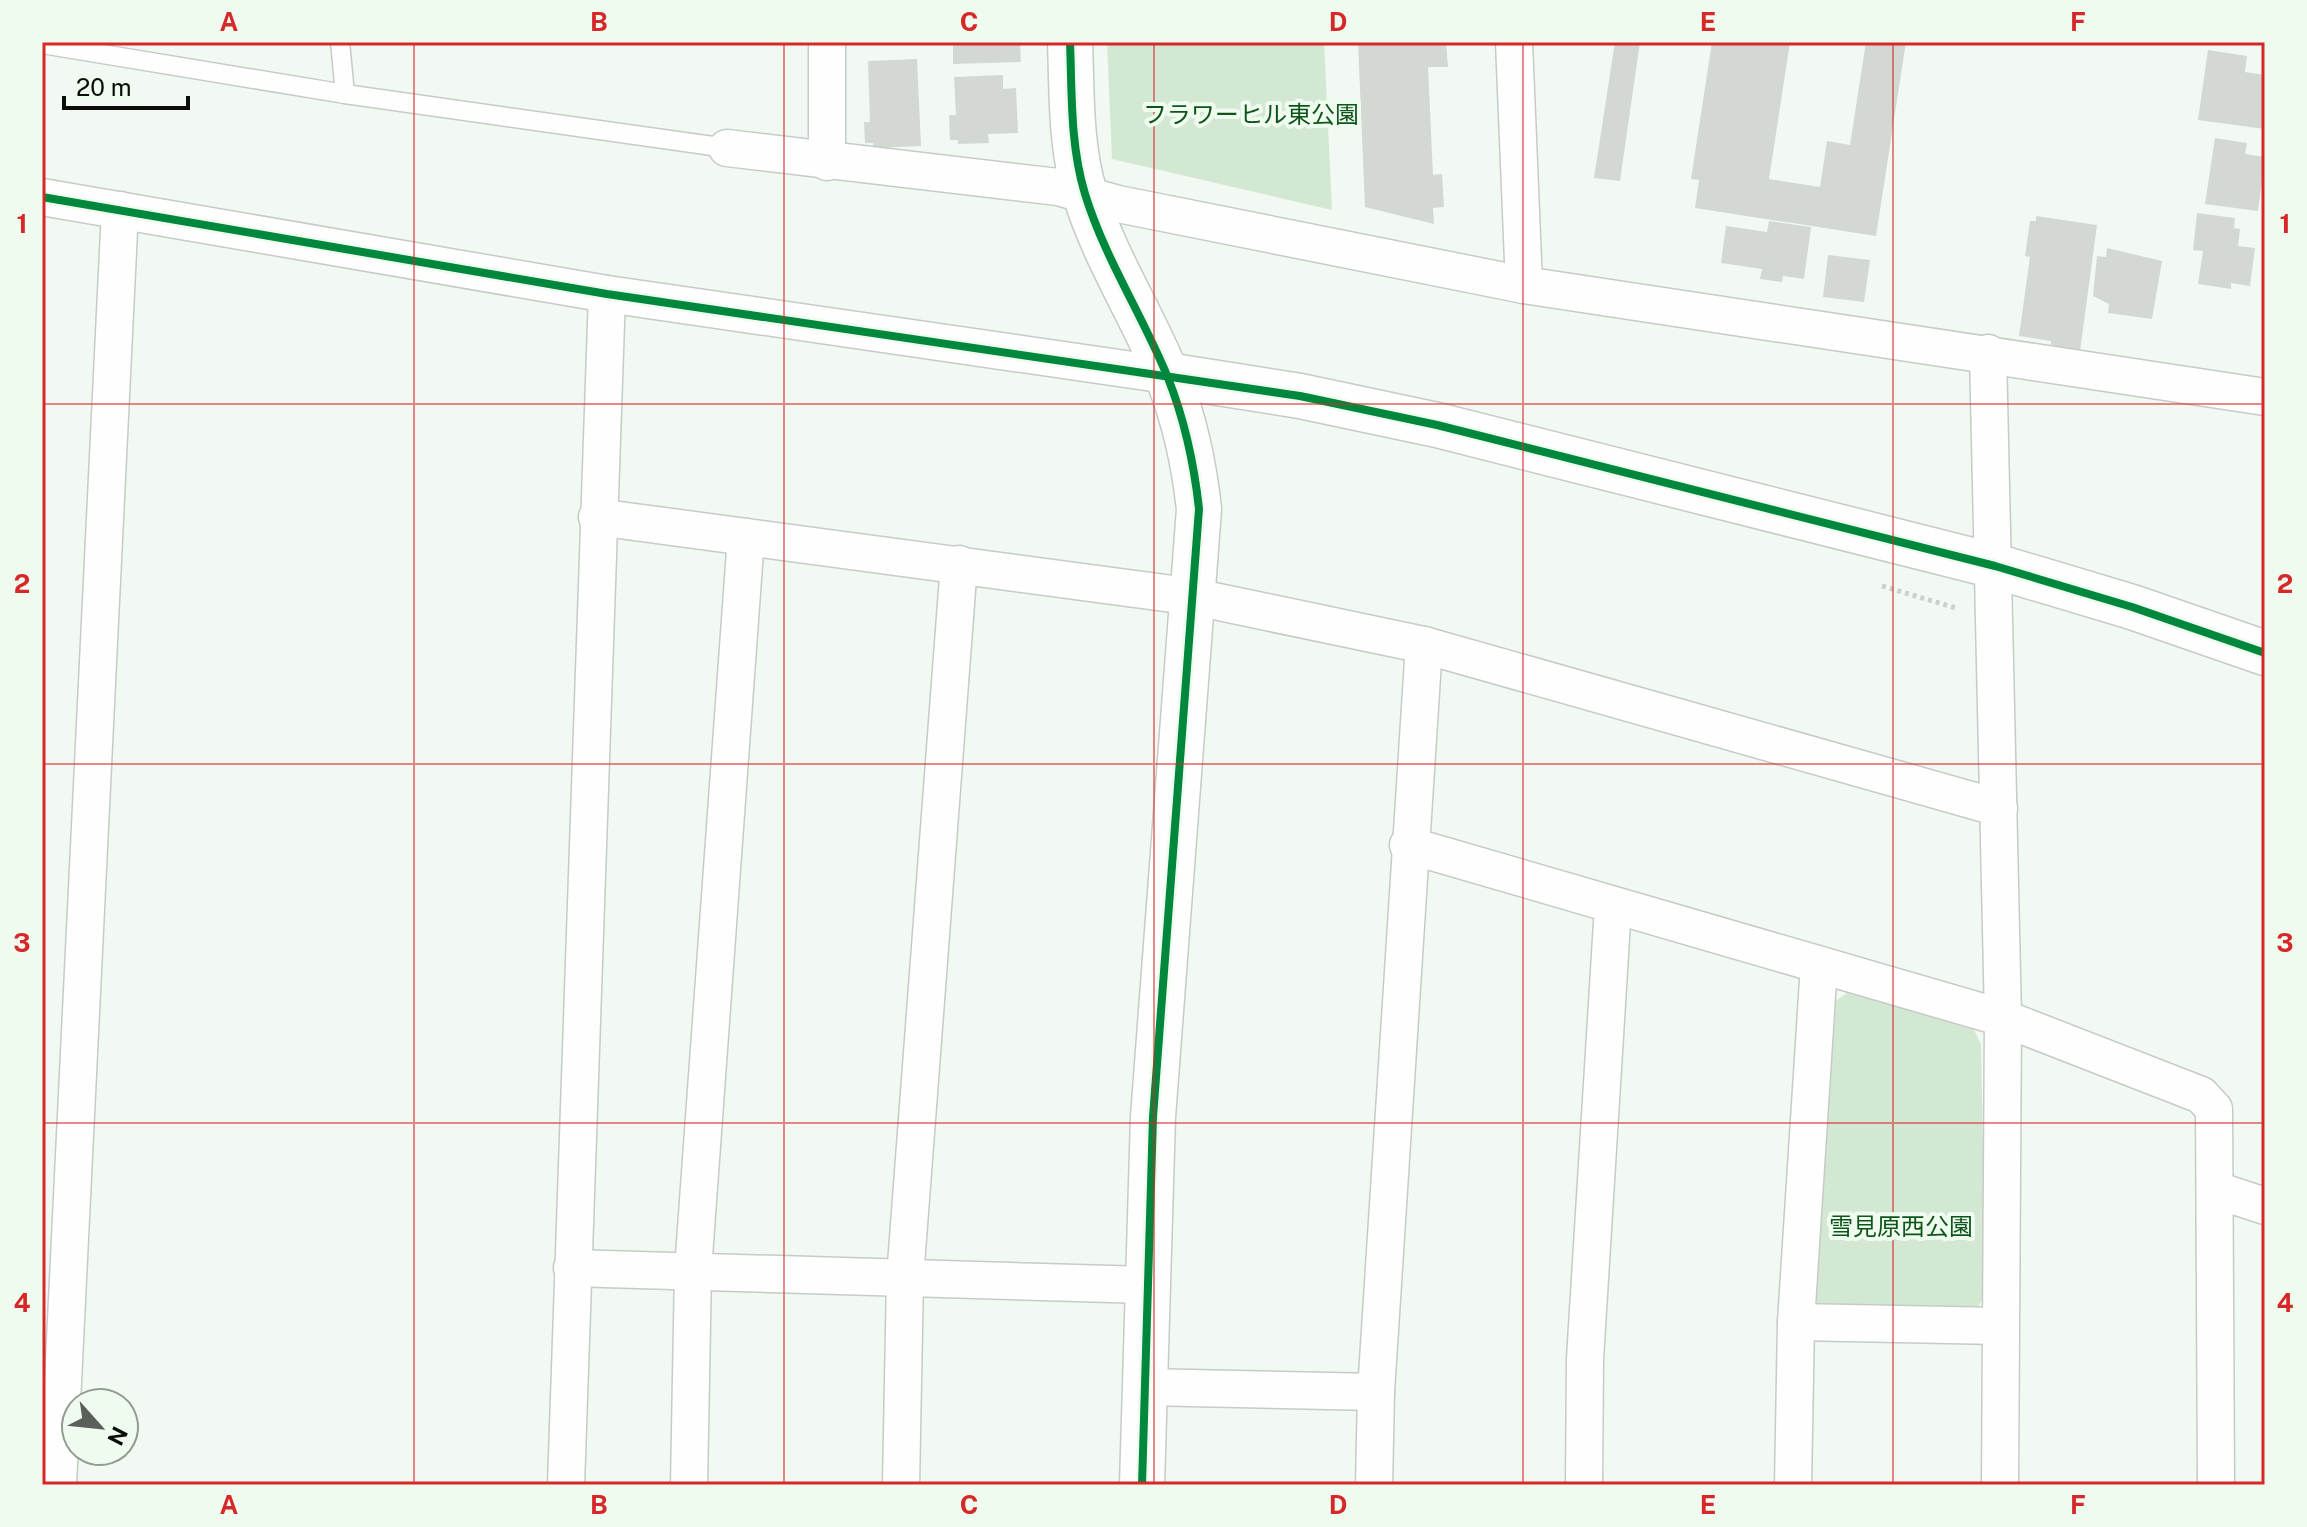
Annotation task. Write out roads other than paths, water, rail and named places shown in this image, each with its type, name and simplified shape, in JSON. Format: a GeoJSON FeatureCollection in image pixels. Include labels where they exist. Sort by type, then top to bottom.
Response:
{"type":"FeatureCollection","features":[{"type":"Feature","properties":{"kind":"street"},"geometry":{"type":"LineString","coordinates":[[827,42],[827,162]]}},
{"type":"Feature","properties":{"kind":"street"},"geometry":{"type":"LineString","coordinates":[[1070,42],[1074,142],[1086,197],[1120,282],[1167,375],[1194,460],[1199,509],[1195,597],[1153,1117],[1142,1485]]}},
{"type":"Feature","properties":{"kind":"street"},"geometry":{"type":"LineString","coordinates":[[1514,42],[1524,285]]}},
{"type":"Feature","properties":{"kind":"street"},"geometry":{"type":"LineString","coordinates":[[727,148],[1058,187],[1086,197],[1524,285],[2265,397]]}},
{"type":"Feature","properties":{"kind":"street"},"geometry":{"type":"LineString","coordinates":[[42,197],[607,294],[1300,396],[1437,425],[1995,566],[2132,607],[2265,653]]}},
{"type":"Feature","properties":{"kind":"street"},"geometry":{"type":"LineString","coordinates":[[58,1485],[120,210]]}},
{"type":"Feature","properties":{"kind":"street"},"geometry":{"type":"LineString","coordinates":[[566,1485],[607,294]]}},
{"type":"Feature","properties":{"kind":"street"},"geometry":{"type":"LineString","coordinates":[[1988,353],[2003,1018],[2000,1485]]}},
{"type":"Feature","properties":{"kind":"street"},"geometry":{"type":"LineString","coordinates":[[597,517],[1195,597],[1424,645],[1999,808]]}},
{"type":"Feature","properties":{"kind":"street"},"geometry":{"type":"LineString","coordinates":[[689,1485],[693,1270],[746,537]]}},
{"type":"Feature","properties":{"kind":"street"},"geometry":{"type":"LineString","coordinates":[[901,1485],[905,1278],[959,564]]}},
{"type":"Feature","properties":{"kind":"street"},"geometry":{"type":"LineString","coordinates":[[1374,1485],[1376,1392],[1408,845],[1424,645]]}},
{"type":"Feature","properties":{"kind":"street"},"geometry":{"type":"LineString","coordinates":[[1408,845],[2003,1018],[2201,1095],[2214,1109],[2216,1485]]}},
{"type":"Feature","properties":{"kind":"street"},"geometry":{"type":"LineString","coordinates":[[1584,1485],[1585,1359],[1613,906]]}},
{"type":"Feature","properties":{"kind":"street"},"geometry":{"type":"LineString","coordinates":[[1793,1485],[1796,1322],[1819,965]]}},
{"type":"Feature","properties":{"kind":"street"},"geometry":{"type":"LineString","coordinates":[[2216,1190],[2265,1206]]}},
{"type":"Feature","properties":{"kind":"street"},"geometry":{"type":"LineString","coordinates":[[572,1268],[1146,1285]]}},
{"type":"Feature","properties":{"kind":"street"},"geometry":{"type":"LineString","coordinates":[[1796,1322],[2000,1326]]}},
{"type":"Feature","properties":{"kind":"street"},"geometry":{"type":"LineString","coordinates":[[1144,1387],[1376,1392]]}},
{"type":"Feature","properties":{"kind":"lane"},"geometry":{"type":"LineString","coordinates":[[340,42],[345,94]]}},
{"type":"Feature","properties":{"kind":"lane"},"geometry":{"type":"LineString","coordinates":[[42,44],[345,94],[727,148]]}},
{"type":"Feature","properties":{"kind":"park label","name":"フラワーヒル東公園"},"geometry":{"type":"Point","coordinates":[1251,115]}},
{"type":"Feature","properties":{"kind":"park label","name":"雪見原西公園"},"geometry":{"type":"Point","coordinates":[1901,1227]}}]}
